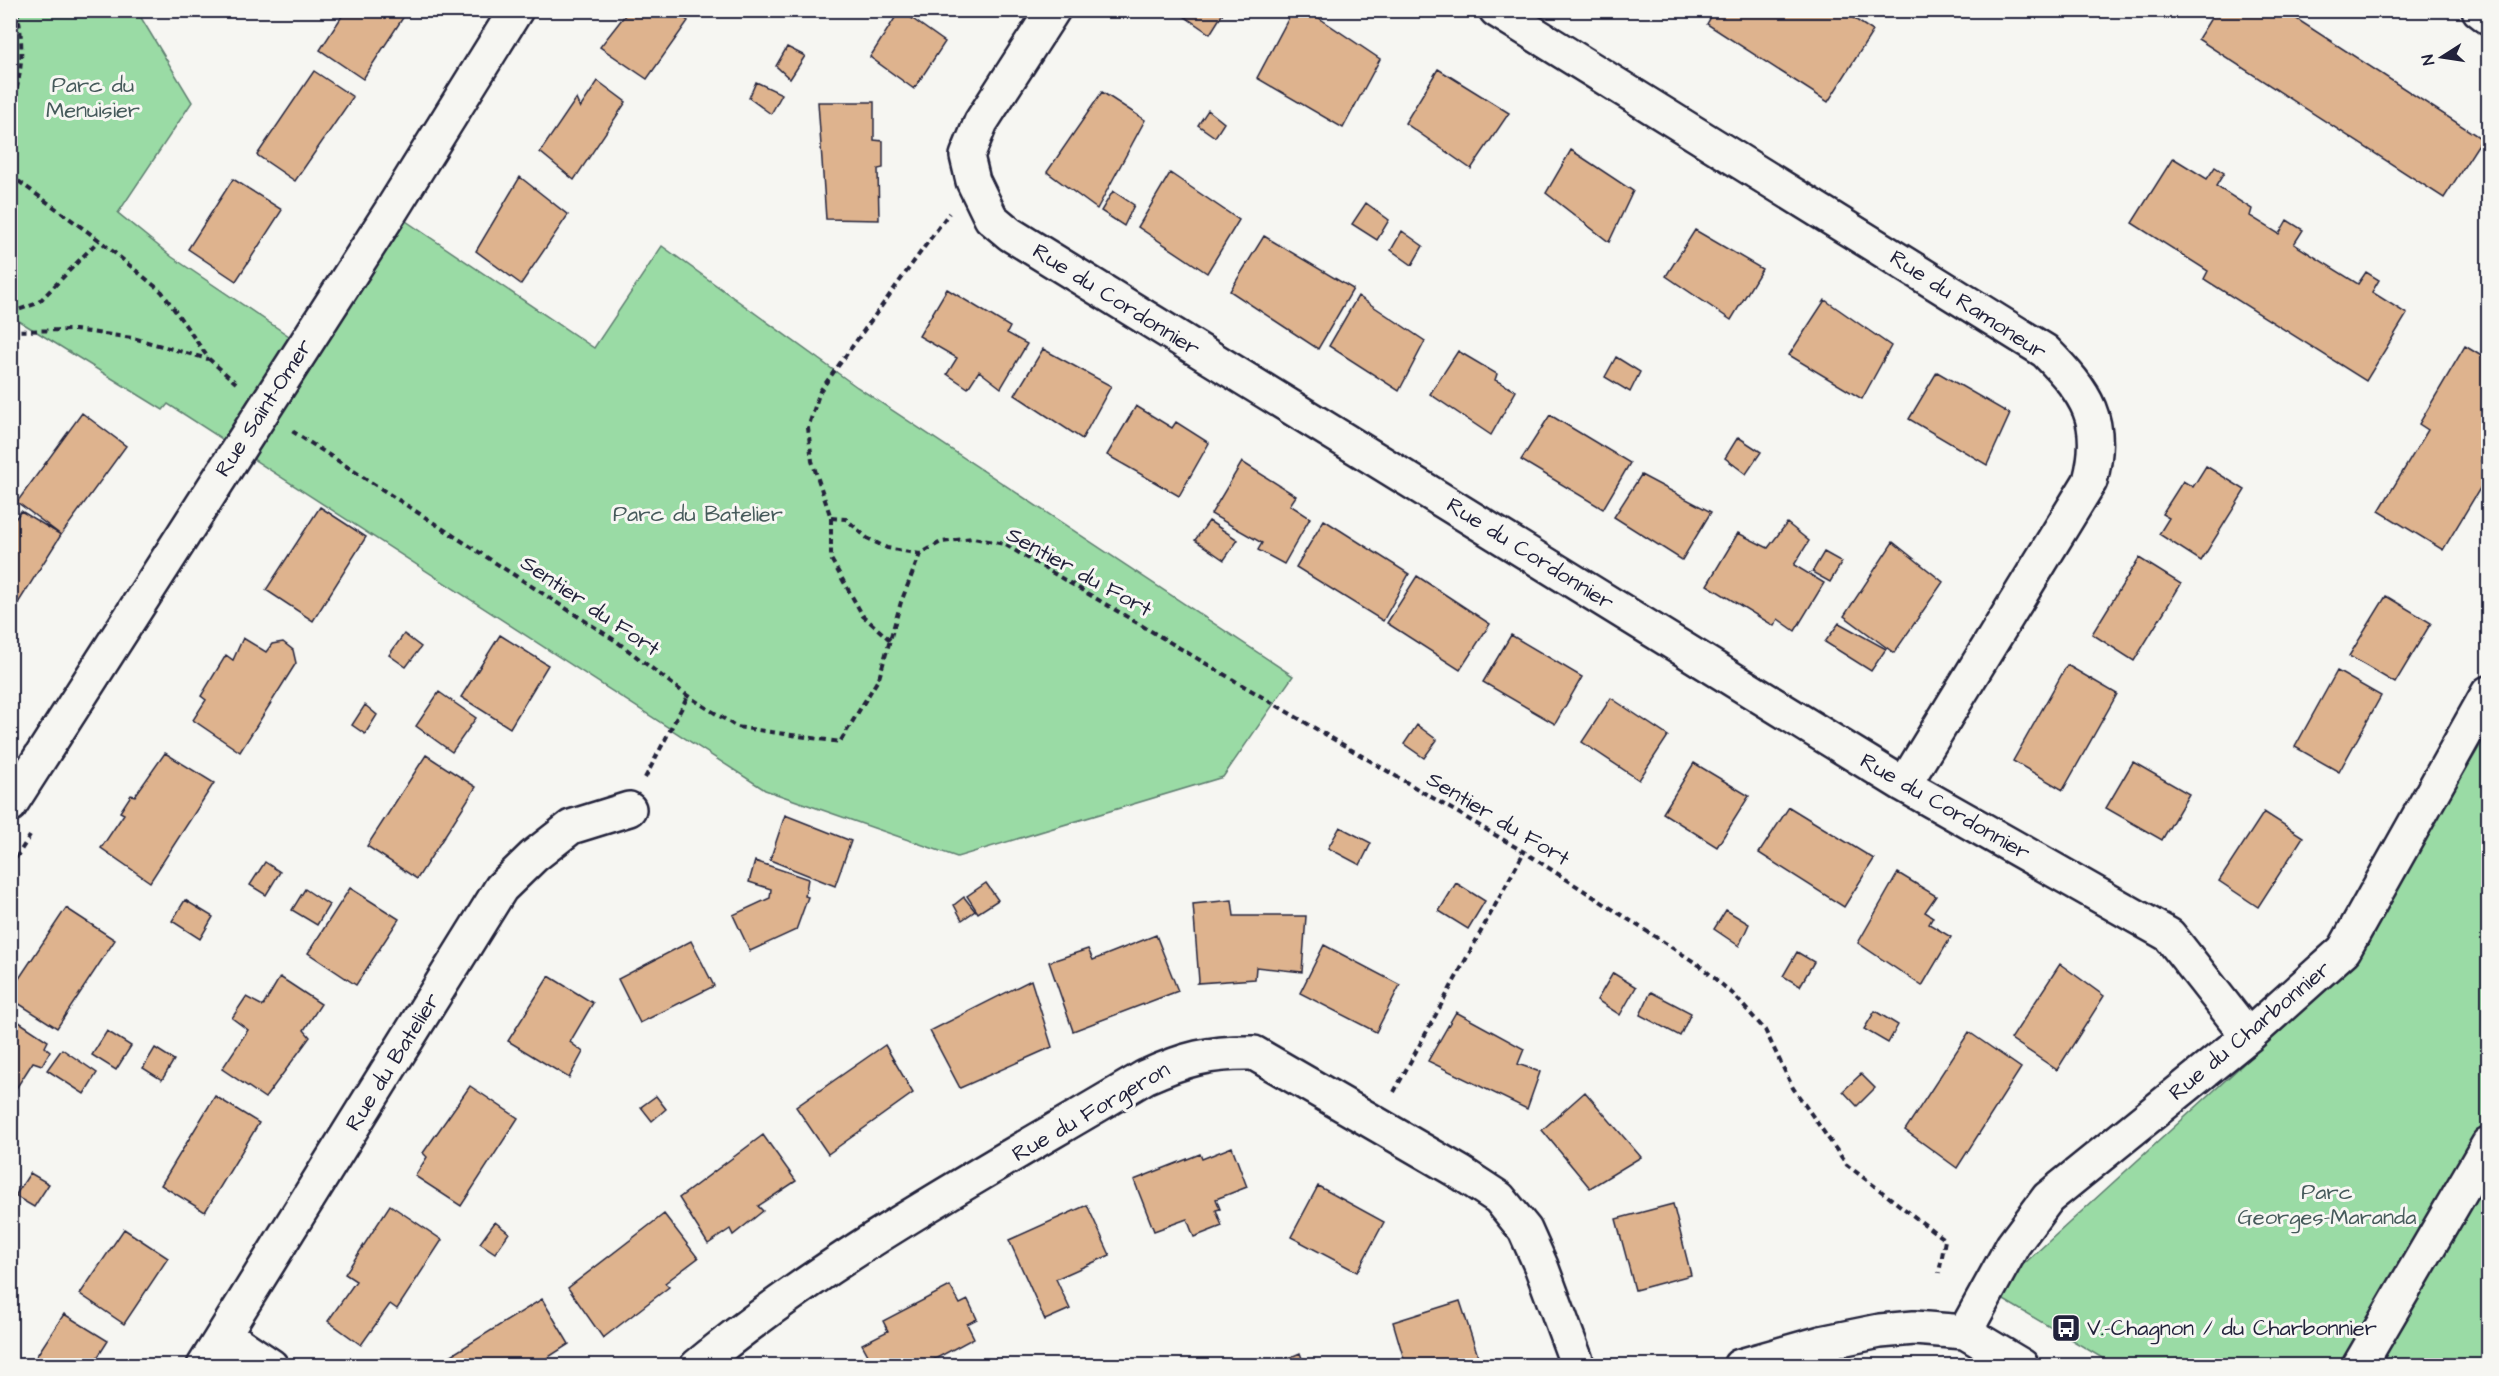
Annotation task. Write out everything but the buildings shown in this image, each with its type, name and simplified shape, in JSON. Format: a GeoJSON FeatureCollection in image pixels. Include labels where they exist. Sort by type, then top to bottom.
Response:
{"type":"FeatureCollection","features":[{"type":"Feature","properties":{"kind":"street","name":"Rue Saint-Omer"},"geometry":{"type":"LineString","coordinates":[[10,805],[265,408],[516,10]]}},
{"type":"Feature","properties":{"kind":"street","name":"Rue du Cordonnier"},"geometry":{"type":"LineString","coordinates":[[1053,10],[981,122],[967,156],[973,181],[990,218],[1010,234],[1904,785],[2169,935],[2248,1036]]}},
{"type":"Feature","properties":{"kind":"street","name":"Rue du Ramoneur"},"geometry":{"type":"LineString","coordinates":[[1496,10],[2045,351],[2076,383],[2090,410],[2097,452],[2090,481],[1904,785]]}},
{"type":"Feature","properties":{"kind":"street"},"geometry":{"type":"LineString","coordinates":[[2479,10],[2488,17]]}},
{"type":"Feature","properties":{"kind":"street","name":"Rue du Charbonnier"},"geometry":{"type":"LineString","coordinates":[[1965,1332],[2013,1245],[2048,1198],[2248,1036],[2344,950],[2488,693]]}},
{"type":"Feature","properties":{"kind":"street","name":"Rue du Batelier"},"geometry":{"type":"LineString","coordinates":[[204,1365],[501,888],[534,856],[571,827],[628,809]]}},
{"type":"Feature","properties":{"kind":"street","name":"Rue du Forgeron"},"geometry":{"type":"LineString","coordinates":[[697,1365],[748,1323],[850,1253],[1145,1077],[1183,1060],[1226,1053],[1254,1053],[1499,1198],[1529,1239],[1578,1365]]}},
{"type":"Feature","properties":{"kind":"street"},"geometry":{"type":"LineString","coordinates":[[2359,1365],[2488,1145]]}},
{"type":"Feature","properties":{"kind":"street"},"geometry":{"type":"LineString","coordinates":[[1740,1365],[1880,1331],[1914,1328],[1965,1332],[2022,1365]]}},
{"type":"Feature","properties":{"kind":"street"},"geometry":{"type":"LineString","coordinates":[[224,1334],[271,1365]]}},
{"type":"Feature","properties":{"kind":"path"},"geometry":{"type":"LineString","coordinates":[[10,109],[20,84],[21,28],[17,10]]}},
{"type":"Feature","properties":{"kind":"path","name":"Sentier du Fort"},"geometry":{"type":"LineString","coordinates":[[10,175],[99,240],[162,291],[209,359],[291,430],[616,640],[688,696],[737,727],[840,742],[879,678],[901,602],[920,554],[941,542],[973,538],[1004,544],[1524,852],[1699,965],[1733,994],[1765,1030],[1793,1088],[1847,1165],[1946,1240],[1939,1273]]}},
{"type":"Feature","properties":{"kind":"path"},"geometry":{"type":"LineString","coordinates":[[890,640],[863,616],[831,559],[831,518],[812,461],[808,428],[820,391],[973,181]]}},
{"type":"Feature","properties":{"kind":"path"},"geometry":{"type":"LineString","coordinates":[[10,314],[39,303],[99,240]]}},
{"type":"Feature","properties":{"kind":"path"},"geometry":{"type":"LineString","coordinates":[[10,330],[75,330],[133,338],[209,359]]}},
{"type":"Feature","properties":{"kind":"path"},"geometry":{"type":"LineString","coordinates":[[831,518],[846,519],[867,538],[887,548],[920,554]]}},
{"type":"Feature","properties":{"kind":"path"},"geometry":{"type":"LineString","coordinates":[[628,809],[688,696]]}},
{"type":"Feature","properties":{"kind":"path"},"geometry":{"type":"LineString","coordinates":[[1377,1124],[1524,852]]}},
{"type":"Feature","properties":{"kind":"green space","name":"Parc du Batelier"},"geometry":{"type":"Polygon","coordinates":[[[10,11],[137,11],[192,102],[118,213],[172,257],[304,346],[391,211],[594,348],[662,246],[857,387],[1293,676],[1223,777],[957,857],[765,790],[168,404],[163,410],[11,316],[10,11]]]}},
{"type":"Feature","properties":{"kind":"green space","name":"Parc Georges-Maranda"},"geometry":{"type":"Polygon","coordinates":[[[2488,732],[2488,1365],[2114,1365],[1992,1293],[2353,964],[2488,732]]]}},
{"type":"Feature","properties":{"kind":"place","name":"V.-Chagnon / du Charbonnier"},"geometry":{"type":"Point","coordinates":[2066,1328]}},
{"type":"Feature","properties":{"kind":"park label","name":"Parc du Menuisier"},"geometry":{"type":"Point","coordinates":[93,98]}}]}
